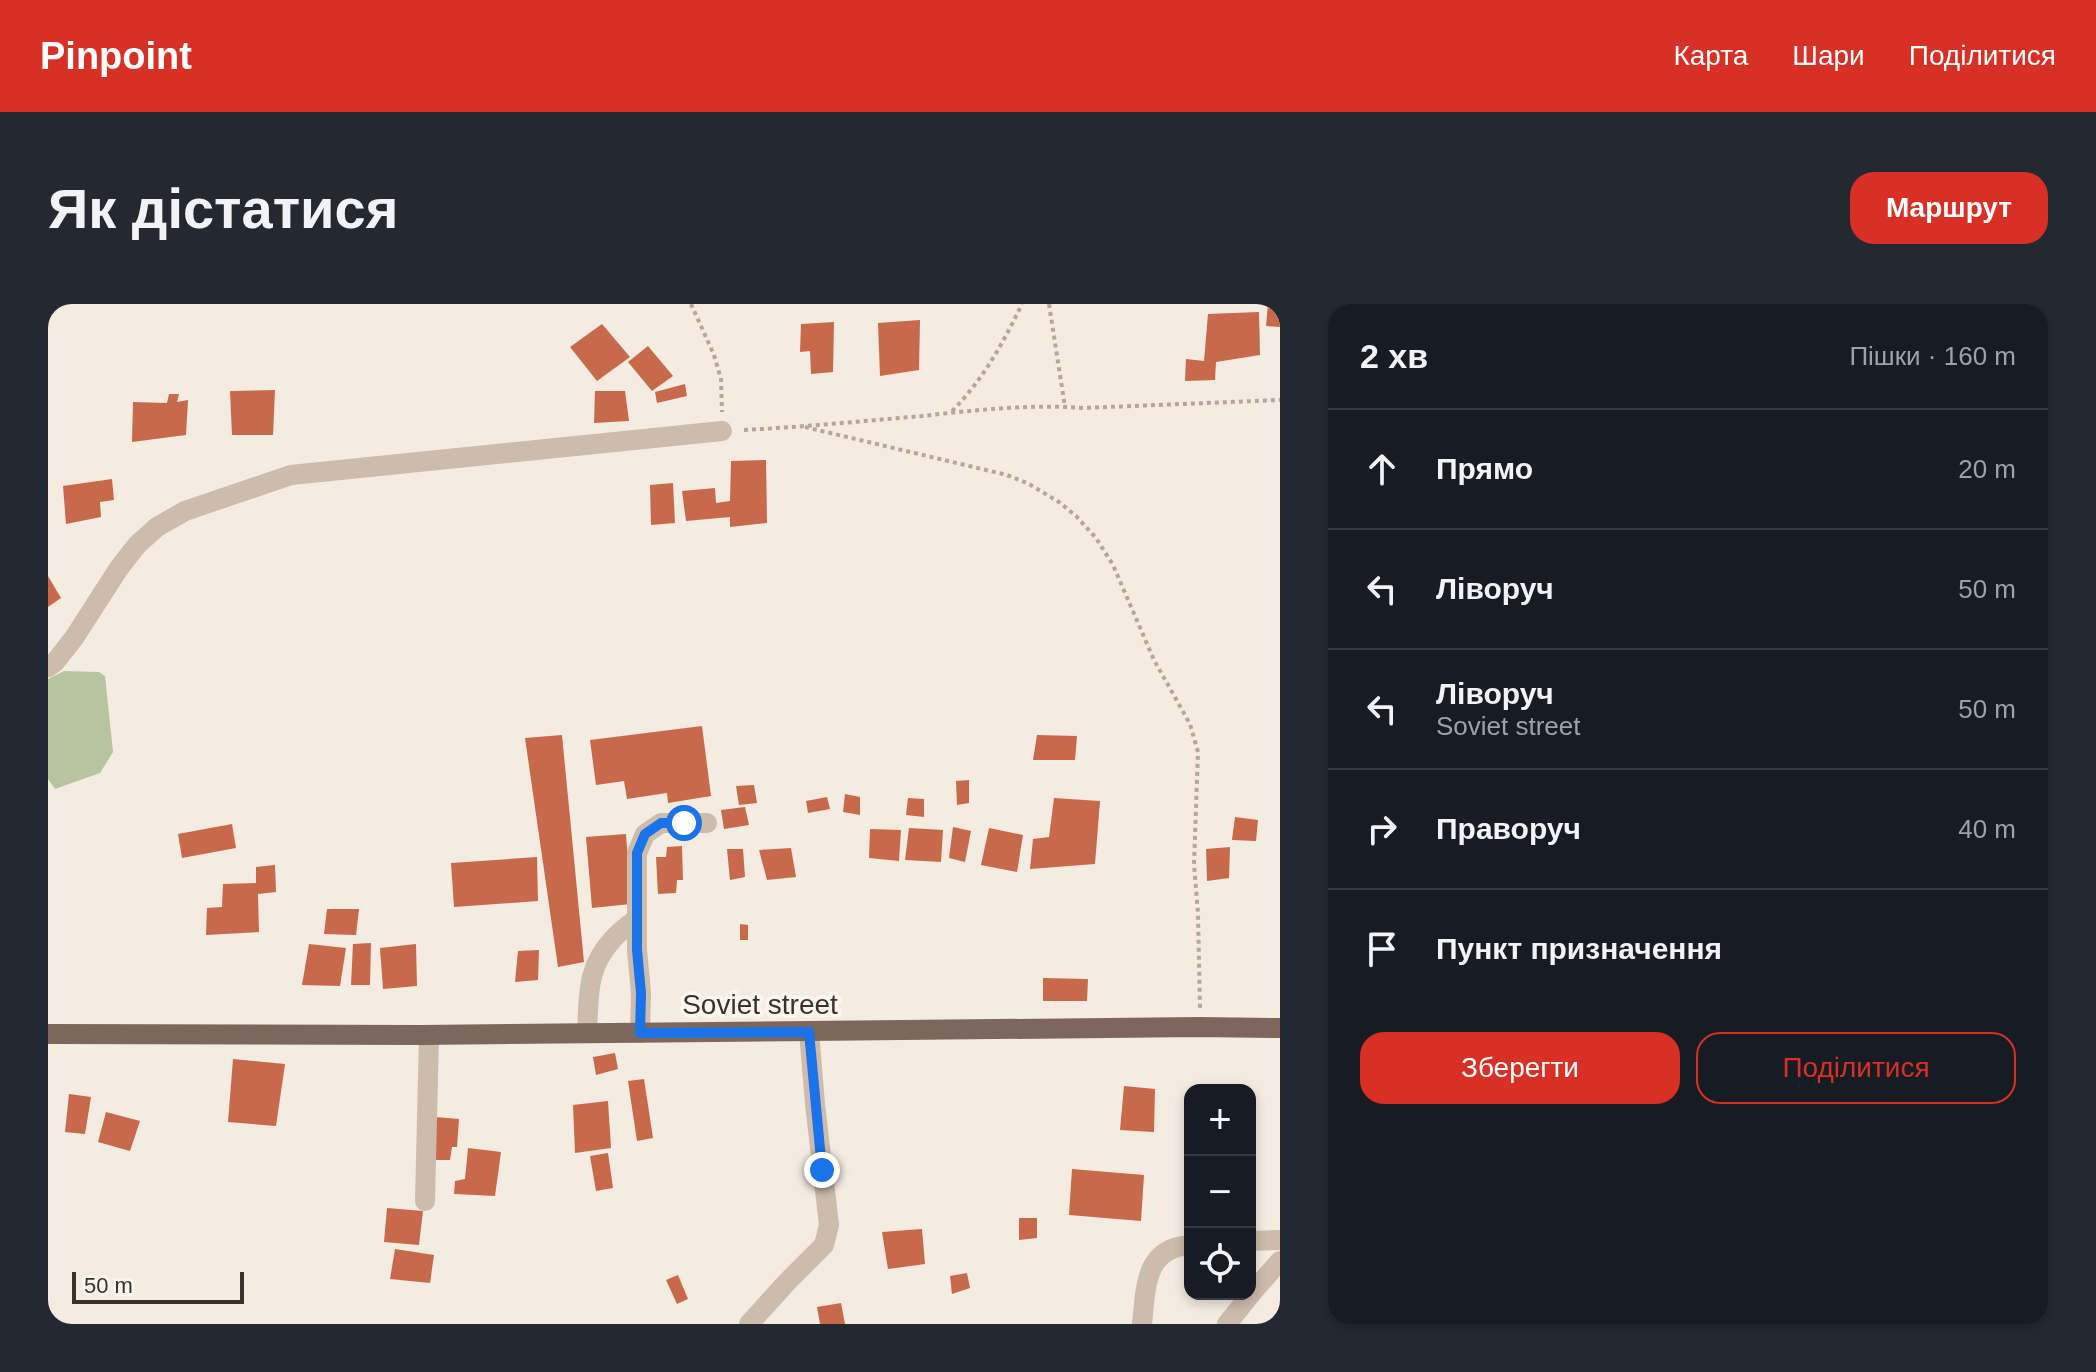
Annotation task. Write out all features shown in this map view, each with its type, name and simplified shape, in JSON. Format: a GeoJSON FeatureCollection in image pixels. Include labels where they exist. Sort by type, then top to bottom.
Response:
{"type":"FeatureCollection","features":[{"type":"Feature","properties":{"kind":"main road","name":"Soviet street"},"geometry":{"type":"LineString","coordinates":[[48,1034],[429,1035],[1280,1028]]}},
{"type":"Feature","properties":{"kind":"street"},"geometry":{"type":"LineString","coordinates":[[48,667],[74,638],[137,545],[157,527],[185,511],[291,475],[722,431]]}},
{"type":"Feature","properties":{"kind":"street"},"geometry":{"type":"LineString","coordinates":[[640,1033],[637,853],[645,834],[661,823],[707,823]]}},
{"type":"Feature","properties":{"kind":"street"},"geometry":{"type":"LineString","coordinates":[[587,1033],[593,967],[614,938],[637,918]]}},
{"type":"Feature","properties":{"kind":"street"},"geometry":{"type":"LineString","coordinates":[[749,1324],[824,1245],[829,1225],[809,1032]]}},
{"type":"Feature","properties":{"kind":"street"},"geometry":{"type":"LineString","coordinates":[[425,1201],[429,1035]]}},
{"type":"Feature","properties":{"kind":"street"},"geometry":{"type":"LineString","coordinates":[[1256,1241],[1280,1240]]}},
{"type":"Feature","properties":{"kind":"street"},"geometry":{"type":"LineString","coordinates":[[1142,1324],[1147,1277],[1162,1253],[1184,1246]]}},
{"type":"Feature","properties":{"kind":"street"},"geometry":{"type":"LineString","coordinates":[[1227,1324],[1280,1261]]}},
{"type":"Feature","properties":{"kind":"path"},"geometry":{"type":"LineString","coordinates":[[691,304],[714,355],[721,379],[722,431],[805,427],[982,410],[1280,400]]}},
{"type":"Feature","properties":{"kind":"path"},"geometry":{"type":"LineString","coordinates":[[950,413],[968,396],[1000,349],[1022,304]]}},
{"type":"Feature","properties":{"kind":"path"},"geometry":{"type":"LineString","coordinates":[[1049,304],[1065,407]]}},
{"type":"Feature","properties":{"kind":"path"},"geometry":{"type":"LineString","coordinates":[[805,427],[1007,475],[1059,502],[1076,516],[1102,547],[1113,565],[1154,660],[1190,724],[1198,752],[1194,864],[1201,987],[1199,1027]]}},
{"type":"Feature","properties":{"kind":"green space"},"geometry":{"type":"Polygon","coordinates":[[[64,671],[99,672],[105,676],[113,752],[100,773],[55,789],[48,779],[48,679],[64,671]]]}},
{"type":"Feature","properties":{"kind":"building"},"geometry":{"type":"Polygon","coordinates":[[[1268,304],[1280,304],[1280,327],[1266,326],[1268,304]]]}},
{"type":"Feature","properties":{"kind":"building"},"geometry":{"type":"Polygon","coordinates":[[[1259,312],[1260,355],[1216,362],[1215,380],[1185,381],[1186,359],[1204,361],[1208,314],[1259,312]]]}},
{"type":"Feature","properties":{"kind":"building"},"geometry":{"type":"Polygon","coordinates":[[[920,320],[919,370],[880,376],[878,323],[920,320]]]}},
{"type":"Feature","properties":{"kind":"building"},"geometry":{"type":"Polygon","coordinates":[[[834,322],[833,372],[811,374],[810,351],[800,352],[801,324],[834,322]]]}},
{"type":"Feature","properties":{"kind":"building"},"geometry":{"type":"Polygon","coordinates":[[[602,324],[630,357],[597,381],[570,347],[602,324]]]}},
{"type":"Feature","properties":{"kind":"building"},"geometry":{"type":"Polygon","coordinates":[[[648,346],[673,376],[652,391],[628,362],[648,346]]]}},
{"type":"Feature","properties":{"kind":"building"},"geometry":{"type":"Polygon","coordinates":[[[685,384],[687,396],[657,403],[655,392],[685,384]]]}},
{"type":"Feature","properties":{"kind":"building"},"geometry":{"type":"Polygon","coordinates":[[[275,390],[273,435],[232,435],[230,391],[275,390]]]}},
{"type":"Feature","properties":{"kind":"building"},"geometry":{"type":"Polygon","coordinates":[[[595,391],[625,391],[629,421],[594,423],[595,391]]]}},
{"type":"Feature","properties":{"kind":"building"},"geometry":{"type":"Polygon","coordinates":[[[169,394],[179,394],[177,402],[188,400],[186,435],[132,442],[133,402],[167,403],[169,394]]]}},
{"type":"Feature","properties":{"kind":"building"},"geometry":{"type":"Polygon","coordinates":[[[766,460],[767,523],[730,527],[730,517],[686,521],[682,491],[715,488],[716,503],[730,501],[731,461],[766,460]]]}},
{"type":"Feature","properties":{"kind":"building"},"geometry":{"type":"Polygon","coordinates":[[[112,479],[114,500],[100,502],[101,517],[66,524],[63,486],[112,479]]]}},
{"type":"Feature","properties":{"kind":"building"},"geometry":{"type":"Polygon","coordinates":[[[673,483],[675,523],[651,525],[650,485],[673,483]]]}},
{"type":"Feature","properties":{"kind":"building"},"geometry":{"type":"Polygon","coordinates":[[[48,576],[61,598],[48,607],[48,576]]]}},
{"type":"Feature","properties":{"kind":"building"},"geometry":{"type":"Polygon","coordinates":[[[702,726],[711,796],[668,803],[667,793],[627,799],[624,781],[596,785],[590,740],[702,726]]]}},
{"type":"Feature","properties":{"kind":"building"},"geometry":{"type":"Polygon","coordinates":[[[562,735],[584,962],[558,967],[525,738],[562,735]]]}},
{"type":"Feature","properties":{"kind":"building"},"geometry":{"type":"Polygon","coordinates":[[[1037,735],[1077,736],[1075,760],[1033,760],[1037,735]]]}},
{"type":"Feature","properties":{"kind":"building"},"geometry":{"type":"Polygon","coordinates":[[[969,780],[969,803],[957,805],[956,781],[969,780]]]}},
{"type":"Feature","properties":{"kind":"building"},"geometry":{"type":"Polygon","coordinates":[[[754,785],[757,803],[739,805],[736,786],[754,785]]]}},
{"type":"Feature","properties":{"kind":"building"},"geometry":{"type":"Polygon","coordinates":[[[845,794],[860,797],[860,815],[843,812],[845,794]]]}},
{"type":"Feature","properties":{"kind":"building"},"geometry":{"type":"Polygon","coordinates":[[[827,797],[830,809],[808,813],[806,801],[827,797]]]}},
{"type":"Feature","properties":{"kind":"building"},"geometry":{"type":"Polygon","coordinates":[[[908,798],[924,799],[924,817],[906,815],[908,798]]]}},
{"type":"Feature","properties":{"kind":"building"},"geometry":{"type":"Polygon","coordinates":[[[1054,798],[1100,801],[1095,864],[1030,869],[1033,839],[1049,837],[1054,798]]]}},
{"type":"Feature","properties":{"kind":"building"},"geometry":{"type":"Polygon","coordinates":[[[745,807],[749,825],[724,829],[721,810],[745,807]]]}},
{"type":"Feature","properties":{"kind":"building"},"geometry":{"type":"Polygon","coordinates":[[[1235,817],[1258,820],[1256,841],[1232,840],[1235,817]]]}},
{"type":"Feature","properties":{"kind":"building"},"geometry":{"type":"Polygon","coordinates":[[[232,824],[236,848],[182,858],[178,834],[232,824]]]}},
{"type":"Feature","properties":{"kind":"building"},"geometry":{"type":"Polygon","coordinates":[[[953,827],[971,831],[965,862],[949,858],[953,827]]]}},
{"type":"Feature","properties":{"kind":"building"},"geometry":{"type":"Polygon","coordinates":[[[909,828],[943,830],[941,862],[905,860],[909,828]]]}},
{"type":"Feature","properties":{"kind":"building"},"geometry":{"type":"Polygon","coordinates":[[[989,828],[1023,835],[1017,872],[981,865],[989,828]]]}},
{"type":"Feature","properties":{"kind":"building"},"geometry":{"type":"Polygon","coordinates":[[[870,829],[901,830],[899,861],[869,858],[870,829]]]}},
{"type":"Feature","properties":{"kind":"building"},"geometry":{"type":"Polygon","coordinates":[[[626,834],[631,904],[592,908],[586,837],[626,834]]]}},
{"type":"Feature","properties":{"kind":"building"},"geometry":{"type":"Polygon","coordinates":[[[682,846],[683,880],[677,880],[676,893],[658,894],[656,857],[666,857],[667,847],[682,846]]]}},
{"type":"Feature","properties":{"kind":"building"},"geometry":{"type":"Polygon","coordinates":[[[1230,847],[1229,878],[1207,881],[1206,849],[1230,847]]]}},
{"type":"Feature","properties":{"kind":"building"},"geometry":{"type":"Polygon","coordinates":[[[791,848],[796,877],[767,880],[759,850],[791,848]]]}},
{"type":"Feature","properties":{"kind":"building"},"geometry":{"type":"Polygon","coordinates":[[[727,849],[743,849],[745,877],[730,880],[727,849]]]}},
{"type":"Feature","properties":{"kind":"building"},"geometry":{"type":"Polygon","coordinates":[[[537,857],[538,901],[454,907],[451,863],[537,857]]]}},
{"type":"Feature","properties":{"kind":"building"},"geometry":{"type":"Polygon","coordinates":[[[275,865],[276,892],[258,894],[259,932],[206,935],[207,908],[222,907],[223,884],[256,883],[256,867],[275,865]]]}},
{"type":"Feature","properties":{"kind":"building"},"geometry":{"type":"Polygon","coordinates":[[[327,909],[359,909],[356,935],[324,934],[327,909]]]}},
{"type":"Feature","properties":{"kind":"building"},"geometry":{"type":"Polygon","coordinates":[[[740,924],[748,925],[748,940],[740,940],[740,924]]]}},
{"type":"Feature","properties":{"kind":"building"},"geometry":{"type":"Polygon","coordinates":[[[371,943],[370,985],[351,985],[353,944],[371,943]]]}},
{"type":"Feature","properties":{"kind":"building"},"geometry":{"type":"Polygon","coordinates":[[[309,944],[346,948],[340,986],[302,985],[309,944]]]}},
{"type":"Feature","properties":{"kind":"building"},"geometry":{"type":"Polygon","coordinates":[[[416,944],[417,986],[383,989],[380,948],[416,944]]]}},
{"type":"Feature","properties":{"kind":"building"},"geometry":{"type":"Polygon","coordinates":[[[539,950],[538,980],[515,982],[518,951],[539,950]]]}},
{"type":"Feature","properties":{"kind":"building"},"geometry":{"type":"Polygon","coordinates":[[[1043,978],[1088,979],[1087,1001],[1043,1001],[1043,978]]]}},
{"type":"Feature","properties":{"kind":"building"},"geometry":{"type":"Polygon","coordinates":[[[615,1053],[618,1069],[596,1075],[593,1057],[615,1053]]]}},
{"type":"Feature","properties":{"kind":"building"},"geometry":{"type":"Polygon","coordinates":[[[233,1059],[285,1064],[276,1126],[228,1122],[233,1059]]]}},
{"type":"Feature","properties":{"kind":"building"},"geometry":{"type":"Polygon","coordinates":[[[644,1079],[653,1138],[637,1141],[628,1081],[644,1079]]]}},
{"type":"Feature","properties":{"kind":"building"},"geometry":{"type":"Polygon","coordinates":[[[1124,1086],[1155,1089],[1154,1132],[1120,1130],[1124,1086]]]}},
{"type":"Feature","properties":{"kind":"building"},"geometry":{"type":"Polygon","coordinates":[[[69,1094],[91,1097],[85,1134],[65,1132],[69,1094]]]}},
{"type":"Feature","properties":{"kind":"building"},"geometry":{"type":"Polygon","coordinates":[[[608,1101],[611,1148],[575,1153],[573,1105],[608,1101]]]}},
{"type":"Feature","properties":{"kind":"building"},"geometry":{"type":"Polygon","coordinates":[[[106,1112],[140,1121],[130,1151],[98,1142],[106,1112]]]}},
{"type":"Feature","properties":{"kind":"building"},"geometry":{"type":"Polygon","coordinates":[[[435,1117],[459,1119],[457,1147],[452,1147],[450,1160],[433,1160],[435,1117]]]}},
{"type":"Feature","properties":{"kind":"building"},"geometry":{"type":"Polygon","coordinates":[[[468,1148],[501,1152],[495,1196],[454,1194],[455,1181],[465,1179],[468,1148]]]}},
{"type":"Feature","properties":{"kind":"building"},"geometry":{"type":"Polygon","coordinates":[[[608,1153],[613,1188],[596,1191],[590,1156],[608,1153]]]}},
{"type":"Feature","properties":{"kind":"building"},"geometry":{"type":"Polygon","coordinates":[[[1072,1169],[1144,1175],[1141,1221],[1069,1215],[1072,1169]]]}},
{"type":"Feature","properties":{"kind":"building"},"geometry":{"type":"Polygon","coordinates":[[[387,1208],[423,1211],[419,1245],[384,1242],[387,1208]]]}},
{"type":"Feature","properties":{"kind":"building"},"geometry":{"type":"Polygon","coordinates":[[[1019,1218],[1037,1218],[1037,1238],[1019,1240],[1019,1218]]]}},
{"type":"Feature","properties":{"kind":"building"},"geometry":{"type":"Polygon","coordinates":[[[922,1229],[925,1264],[888,1269],[882,1232],[922,1229]]]}},
{"type":"Feature","properties":{"kind":"building"},"geometry":{"type":"Polygon","coordinates":[[[395,1249],[434,1255],[430,1283],[390,1279],[395,1249]]]}},
{"type":"Feature","properties":{"kind":"building"},"geometry":{"type":"Polygon","coordinates":[[[967,1273],[970,1288],[952,1294],[950,1276],[967,1273]]]}},
{"type":"Feature","properties":{"kind":"building"},"geometry":{"type":"Polygon","coordinates":[[[678,1275],[688,1299],[677,1304],[666,1280],[678,1275]]]}},
{"type":"Feature","properties":{"kind":"building"},"geometry":{"type":"Polygon","coordinates":[[[841,1303],[845,1324],[820,1324],[817,1307],[841,1303]]]}},
{"type":"Feature","properties":{"kind":"route"},"geometry":{"type":"LineString","coordinates":[[684,823],[661,823],[645,834],[637,853],[640,1033],[809,1032],[822,1170]]}}]}
